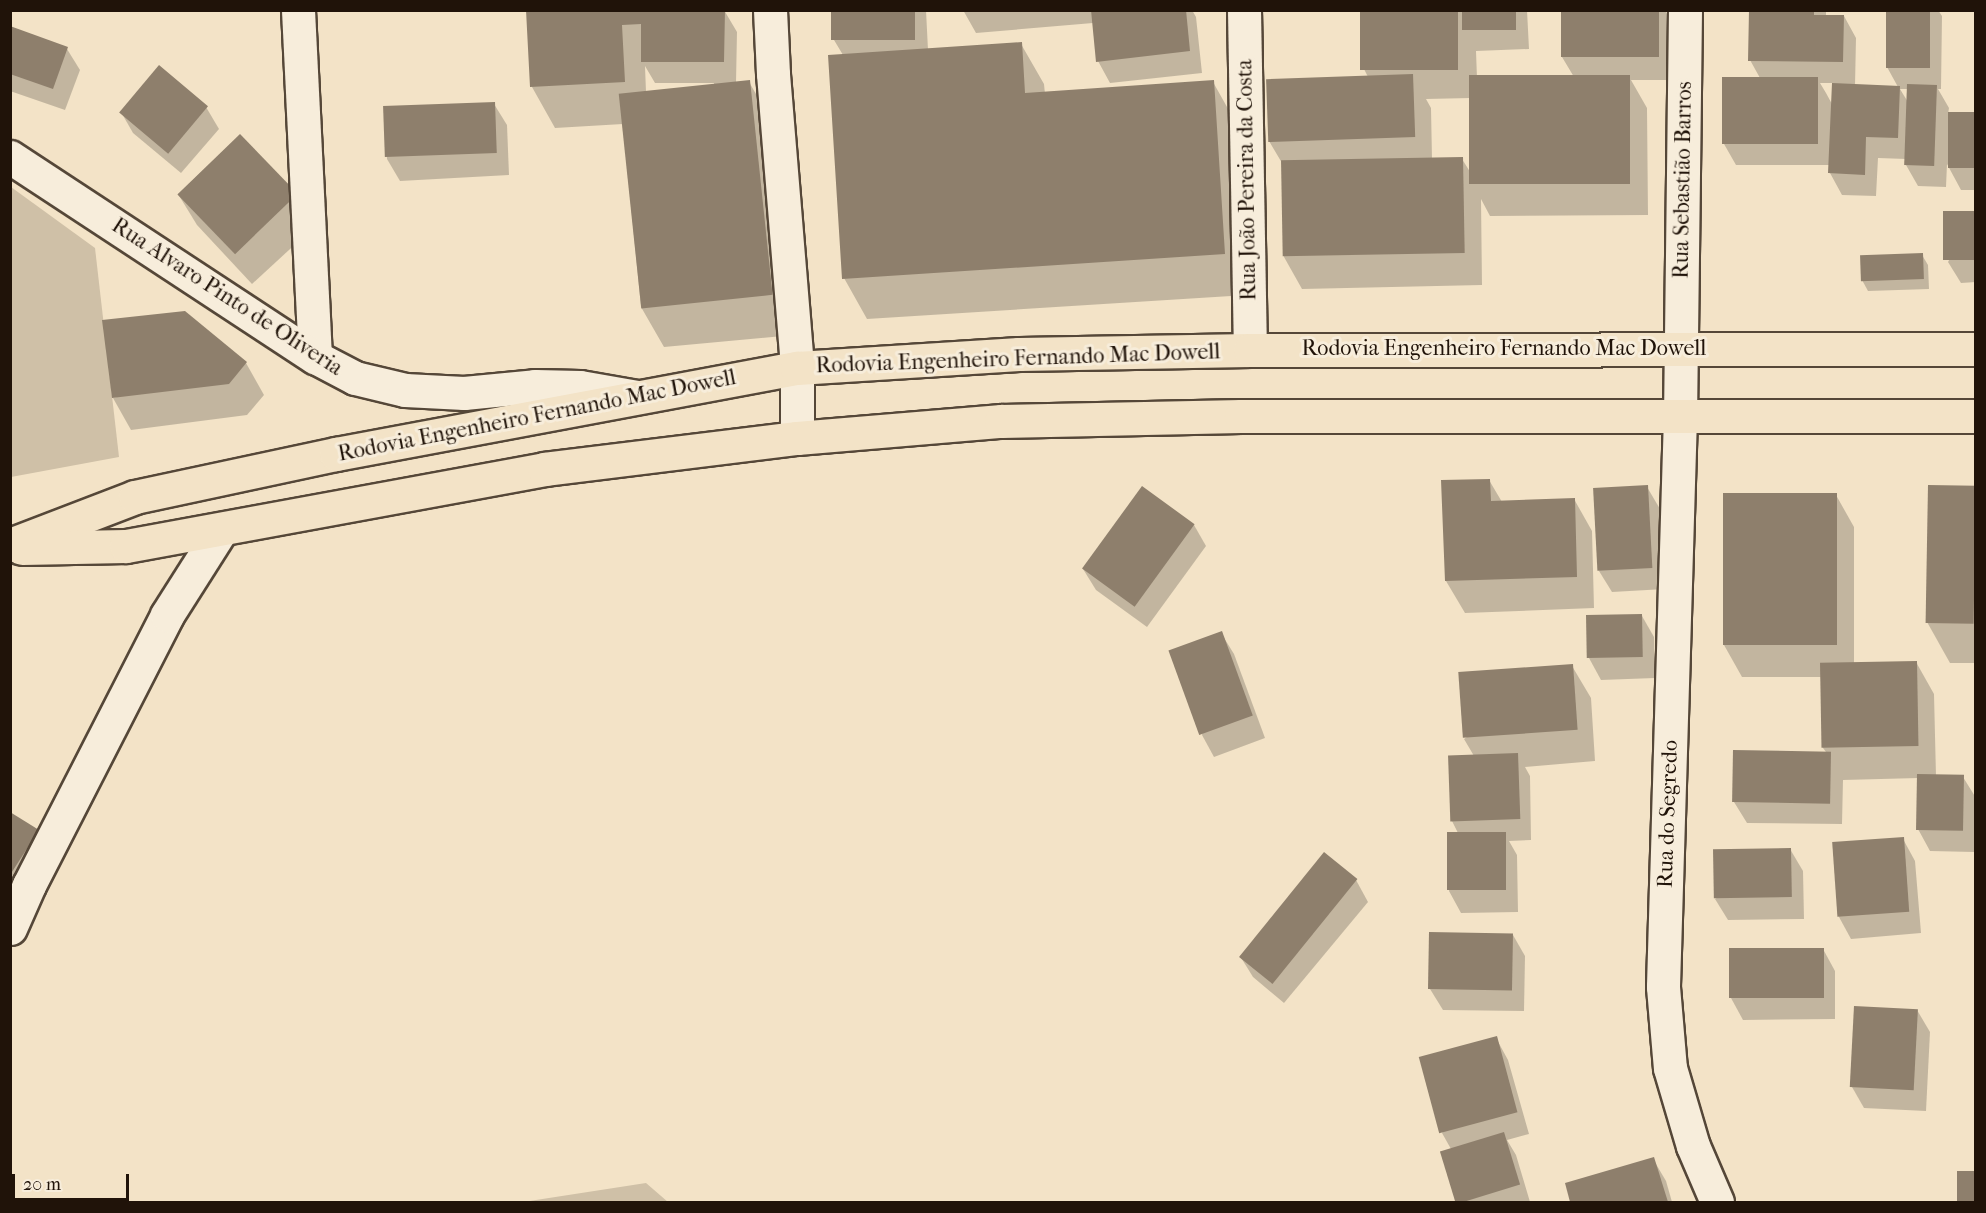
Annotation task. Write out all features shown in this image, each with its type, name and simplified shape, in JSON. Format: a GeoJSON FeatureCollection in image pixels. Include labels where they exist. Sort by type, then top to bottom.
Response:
{"type":"FeatureCollection","features":[{"type":"Feature","properties":{"kind":"main road","name":"Rodovia Engenheiro Fernando Mac Dowell"},"geometry":{"type":"LineString","coordinates":[[10,547],[135,497],[336,454],[797,368],[1019,354],[1250,350],[1976,349]]}},
{"type":"Feature","properties":{"kind":"main road","name":"Rodovia Engenheiro Fernando Mac Dowell"},"geometry":{"type":"LineString","coordinates":[[10,547],[126,546],[544,469],[797,438],[1000,421],[1241,416],[1976,416]]}},
{"type":"Feature","properties":{"kind":"street"},"geometry":{"type":"LineString","coordinates":[[298,10],[315,357]]}},
{"type":"Feature","properties":{"kind":"street"},"geometry":{"type":"LineString","coordinates":[[770,10],[773,74],[797,368],[797,438]]}},
{"type":"Feature","properties":{"kind":"street","name":"Rua João Pereira da Costa"},"geometry":{"type":"LineString","coordinates":[[1244,10],[1250,350]]}},
{"type":"Feature","properties":{"kind":"street","name":"Rua Sebastião Barros"},"geometry":{"type":"LineString","coordinates":[[1680,416],[1684,10]]}},
{"type":"Feature","properties":{"kind":"street","name":"Rua Alvaro Pinto de Oliveria"},"geometry":{"type":"LineString","coordinates":[[10,157],[315,357],[355,378],[405,390],[464,393],[535,387],[580,387],[638,397]]}},
{"type":"Feature","properties":{"kind":"street","name":"Rua do Segredo"},"geometry":{"type":"LineString","coordinates":[[1680,416],[1663,987],[1670,1068],[1693,1146],[1717,1203]]}},
{"type":"Feature","properties":{"kind":"street"},"geometry":{"type":"LineString","coordinates":[[10,928],[29,885],[166,615],[221,530]]}},
{"type":"Feature","properties":{"kind":"shaded area"},"geometry":{"type":"Polygon","coordinates":[[[11,187],[95,248],[119,457],[11,477],[11,187]]]}},
{"type":"Feature","properties":{"kind":"shaded area"},"geometry":{"type":"Polygon","coordinates":[[[646,1183],[668,1202],[523,1202],[646,1183]]]}},
{"type":"Feature","properties":{"kind":"building"},"geometry":{"type":"Polygon","coordinates":[[[526,10],[725,10],[724,62],[641,62],[641,24],[622,25],[625,82],[530,87],[526,10]]]}},
{"type":"Feature","properties":{"kind":"building"},"geometry":{"type":"Polygon","coordinates":[[[831,10],[915,10],[915,40],[831,40],[831,10]]]}},
{"type":"Feature","properties":{"kind":"building"},"geometry":{"type":"Polygon","coordinates":[[[1091,10],[1186,10],[1190,51],[1096,62],[1091,10]]]}},
{"type":"Feature","properties":{"kind":"building"},"geometry":{"type":"Polygon","coordinates":[[[1360,10],[1458,10],[1458,70],[1360,70],[1360,10]]]}},
{"type":"Feature","properties":{"kind":"building"},"geometry":{"type":"Polygon","coordinates":[[[1462,10],[1516,10],[1516,30],[1462,30],[1462,10]]]}},
{"type":"Feature","properties":{"kind":"building"},"geometry":{"type":"Polygon","coordinates":[[[1561,10],[1659,10],[1659,57],[1561,57],[1561,10]]]}},
{"type":"Feature","properties":{"kind":"building"},"geometry":{"type":"Polygon","coordinates":[[[1749,10],[1814,10],[1814,15],[1844,15],[1843,62],[1748,61],[1749,10]]]}},
{"type":"Feature","properties":{"kind":"building"},"geometry":{"type":"Polygon","coordinates":[[[1886,10],[1930,10],[1930,68],[1886,68],[1886,10]]]}},
{"type":"Feature","properties":{"kind":"building"},"geometry":{"type":"Polygon","coordinates":[[[10,26],[68,47],[53,89],[10,74],[10,26]]]}},
{"type":"Feature","properties":{"kind":"building"},"geometry":{"type":"Polygon","coordinates":[[[1022,42],[1025,93],[1214,80],[1225,254],[842,279],[828,55],[1022,42]]]}},
{"type":"Feature","properties":{"kind":"building"},"geometry":{"type":"Polygon","coordinates":[[[159,65],[208,106],[168,154],[119,112],[159,65]]]}},
{"type":"Feature","properties":{"kind":"building"},"geometry":{"type":"Polygon","coordinates":[[[1413,74],[1415,137],[1268,142],[1266,79],[1413,74]]]}},
{"type":"Feature","properties":{"kind":"building"},"geometry":{"type":"Polygon","coordinates":[[[1469,75],[1630,75],[1630,184],[1469,184],[1469,75]]]}},
{"type":"Feature","properties":{"kind":"building"},"geometry":{"type":"Polygon","coordinates":[[[1722,77],[1818,77],[1818,144],[1722,144],[1722,77]]]}},
{"type":"Feature","properties":{"kind":"building"},"geometry":{"type":"Polygon","coordinates":[[[750,80],[773,295],[641,309],[619,94],[750,80]]]}},
{"type":"Feature","properties":{"kind":"building"},"geometry":{"type":"Polygon","coordinates":[[[1832,83],[1900,86],[1898,138],[1866,137],[1865,175],[1828,173],[1832,83]]]}},
{"type":"Feature","properties":{"kind":"building"},"geometry":{"type":"Polygon","coordinates":[[[1907,84],[1937,85],[1934,166],[1904,165],[1907,84]]]}},
{"type":"Feature","properties":{"kind":"building"},"geometry":{"type":"Polygon","coordinates":[[[495,102],[497,153],[385,157],[383,106],[495,102]]]}},
{"type":"Feature","properties":{"kind":"building"},"geometry":{"type":"Polygon","coordinates":[[[1948,112],[1976,112],[1976,168],[1948,168],[1948,112]]]}},
{"type":"Feature","properties":{"kind":"building"},"geometry":{"type":"Polygon","coordinates":[[[240,134],[298,194],[235,254],[177,194],[240,134]]]}},
{"type":"Feature","properties":{"kind":"building"},"geometry":{"type":"Polygon","coordinates":[[[1463,157],[1465,253],[1283,256],[1281,160],[1463,157]]]}},
{"type":"Feature","properties":{"kind":"building"},"geometry":{"type":"Polygon","coordinates":[[[1943,211],[1976,211],[1976,260],[1943,260],[1943,211]]]}},
{"type":"Feature","properties":{"kind":"building"},"geometry":{"type":"Polygon","coordinates":[[[1923,253],[1924,279],[1861,281],[1860,255],[1923,253]]]}},
{"type":"Feature","properties":{"kind":"building"},"geometry":{"type":"Polygon","coordinates":[[[185,311],[247,362],[229,384],[112,398],[102,320],[185,311]]]}},
{"type":"Feature","properties":{"kind":"building"},"geometry":{"type":"Polygon","coordinates":[[[1490,479],[1491,501],[1575,498],[1577,577],[1445,581],[1441,480],[1490,479]]]}},
{"type":"Feature","properties":{"kind":"building"},"geometry":{"type":"Polygon","coordinates":[[[1648,485],[1652,568],[1597,571],[1593,488],[1648,485]]]}},
{"type":"Feature","properties":{"kind":"building"},"geometry":{"type":"Polygon","coordinates":[[[1928,485],[1976,486],[1974,624],[1926,623],[1928,485]]]}},
{"type":"Feature","properties":{"kind":"building"},"geometry":{"type":"Polygon","coordinates":[[[1142,486],[1195,524],[1135,607],[1082,569],[1142,486]]]}},
{"type":"Feature","properties":{"kind":"building"},"geometry":{"type":"Polygon","coordinates":[[[1723,493],[1837,493],[1837,645],[1723,645],[1723,493]]]}},
{"type":"Feature","properties":{"kind":"building"},"geometry":{"type":"Polygon","coordinates":[[[1642,614],[1643,657],[1587,658],[1586,615],[1642,614]]]}},
{"type":"Feature","properties":{"kind":"building"},"geometry":{"type":"Polygon","coordinates":[[[1222,631],[1253,716],[1199,735],[1168,650],[1222,631]]]}},
{"type":"Feature","properties":{"kind":"building"},"geometry":{"type":"Polygon","coordinates":[[[1917,661],[1918,746],[1821,748],[1820,663],[1917,661]]]}},
{"type":"Feature","properties":{"kind":"building"},"geometry":{"type":"Polygon","coordinates":[[[1573,664],[1578,730],[1463,738],[1458,672],[1573,664]]]}},
{"type":"Feature","properties":{"kind":"building"},"geometry":{"type":"Polygon","coordinates":[[[1733,750],[1831,752],[1830,804],[1732,802],[1733,750]]]}},
{"type":"Feature","properties":{"kind":"building"},"geometry":{"type":"Polygon","coordinates":[[[1518,753],[1520,819],[1450,821],[1448,755],[1518,753]]]}},
{"type":"Feature","properties":{"kind":"building"},"geometry":{"type":"Polygon","coordinates":[[[1917,774],[1964,775],[1963,831],[1916,830],[1917,774]]]}},
{"type":"Feature","properties":{"kind":"building"},"geometry":{"type":"Polygon","coordinates":[[[10,812],[39,830],[10,875],[10,812]]]}},
{"type":"Feature","properties":{"kind":"building"},"geometry":{"type":"Polygon","coordinates":[[[1447,832],[1506,832],[1506,890],[1447,890],[1447,832]]]}},
{"type":"Feature","properties":{"kind":"building"},"geometry":{"type":"Polygon","coordinates":[[[1904,837],[1909,912],[1837,917],[1832,842],[1904,837]]]}},
{"type":"Feature","properties":{"kind":"building"},"geometry":{"type":"Polygon","coordinates":[[[1791,848],[1792,897],[1714,898],[1713,849],[1791,848]]]}},
{"type":"Feature","properties":{"kind":"building"},"geometry":{"type":"Polygon","coordinates":[[[1324,852],[1357,879],[1272,984],[1239,957],[1324,852]]]}},
{"type":"Feature","properties":{"kind":"building"},"geometry":{"type":"Polygon","coordinates":[[[1429,932],[1513,933],[1512,990],[1428,989],[1429,932]]]}},
{"type":"Feature","properties":{"kind":"building"},"geometry":{"type":"Polygon","coordinates":[[[1729,948],[1824,948],[1824,998],[1729,998],[1729,948]]]}},
{"type":"Feature","properties":{"kind":"building"},"geometry":{"type":"Polygon","coordinates":[[[1854,1006],[1918,1009],[1914,1090],[1850,1087],[1854,1006]]]}},
{"type":"Feature","properties":{"kind":"building"},"geometry":{"type":"Polygon","coordinates":[[[1497,1036],[1517,1112],[1439,1133],[1419,1057],[1497,1036]]]}},
{"type":"Feature","properties":{"kind":"building"},"geometry":{"type":"Polygon","coordinates":[[[1504,1132],[1520,1185],[1463,1202],[1455,1202],[1440,1152],[1504,1132]]]}},
{"type":"Feature","properties":{"kind":"building"},"geometry":{"type":"Polygon","coordinates":[[[1654,1157],[1668,1202],[1570,1202],[1565,1183],[1654,1157]]]}},
{"type":"Feature","properties":{"kind":"building"},"geometry":{"type":"Polygon","coordinates":[[[1957,1171],[1976,1171],[1976,1202],[1957,1202],[1957,1171]]]}}]}
